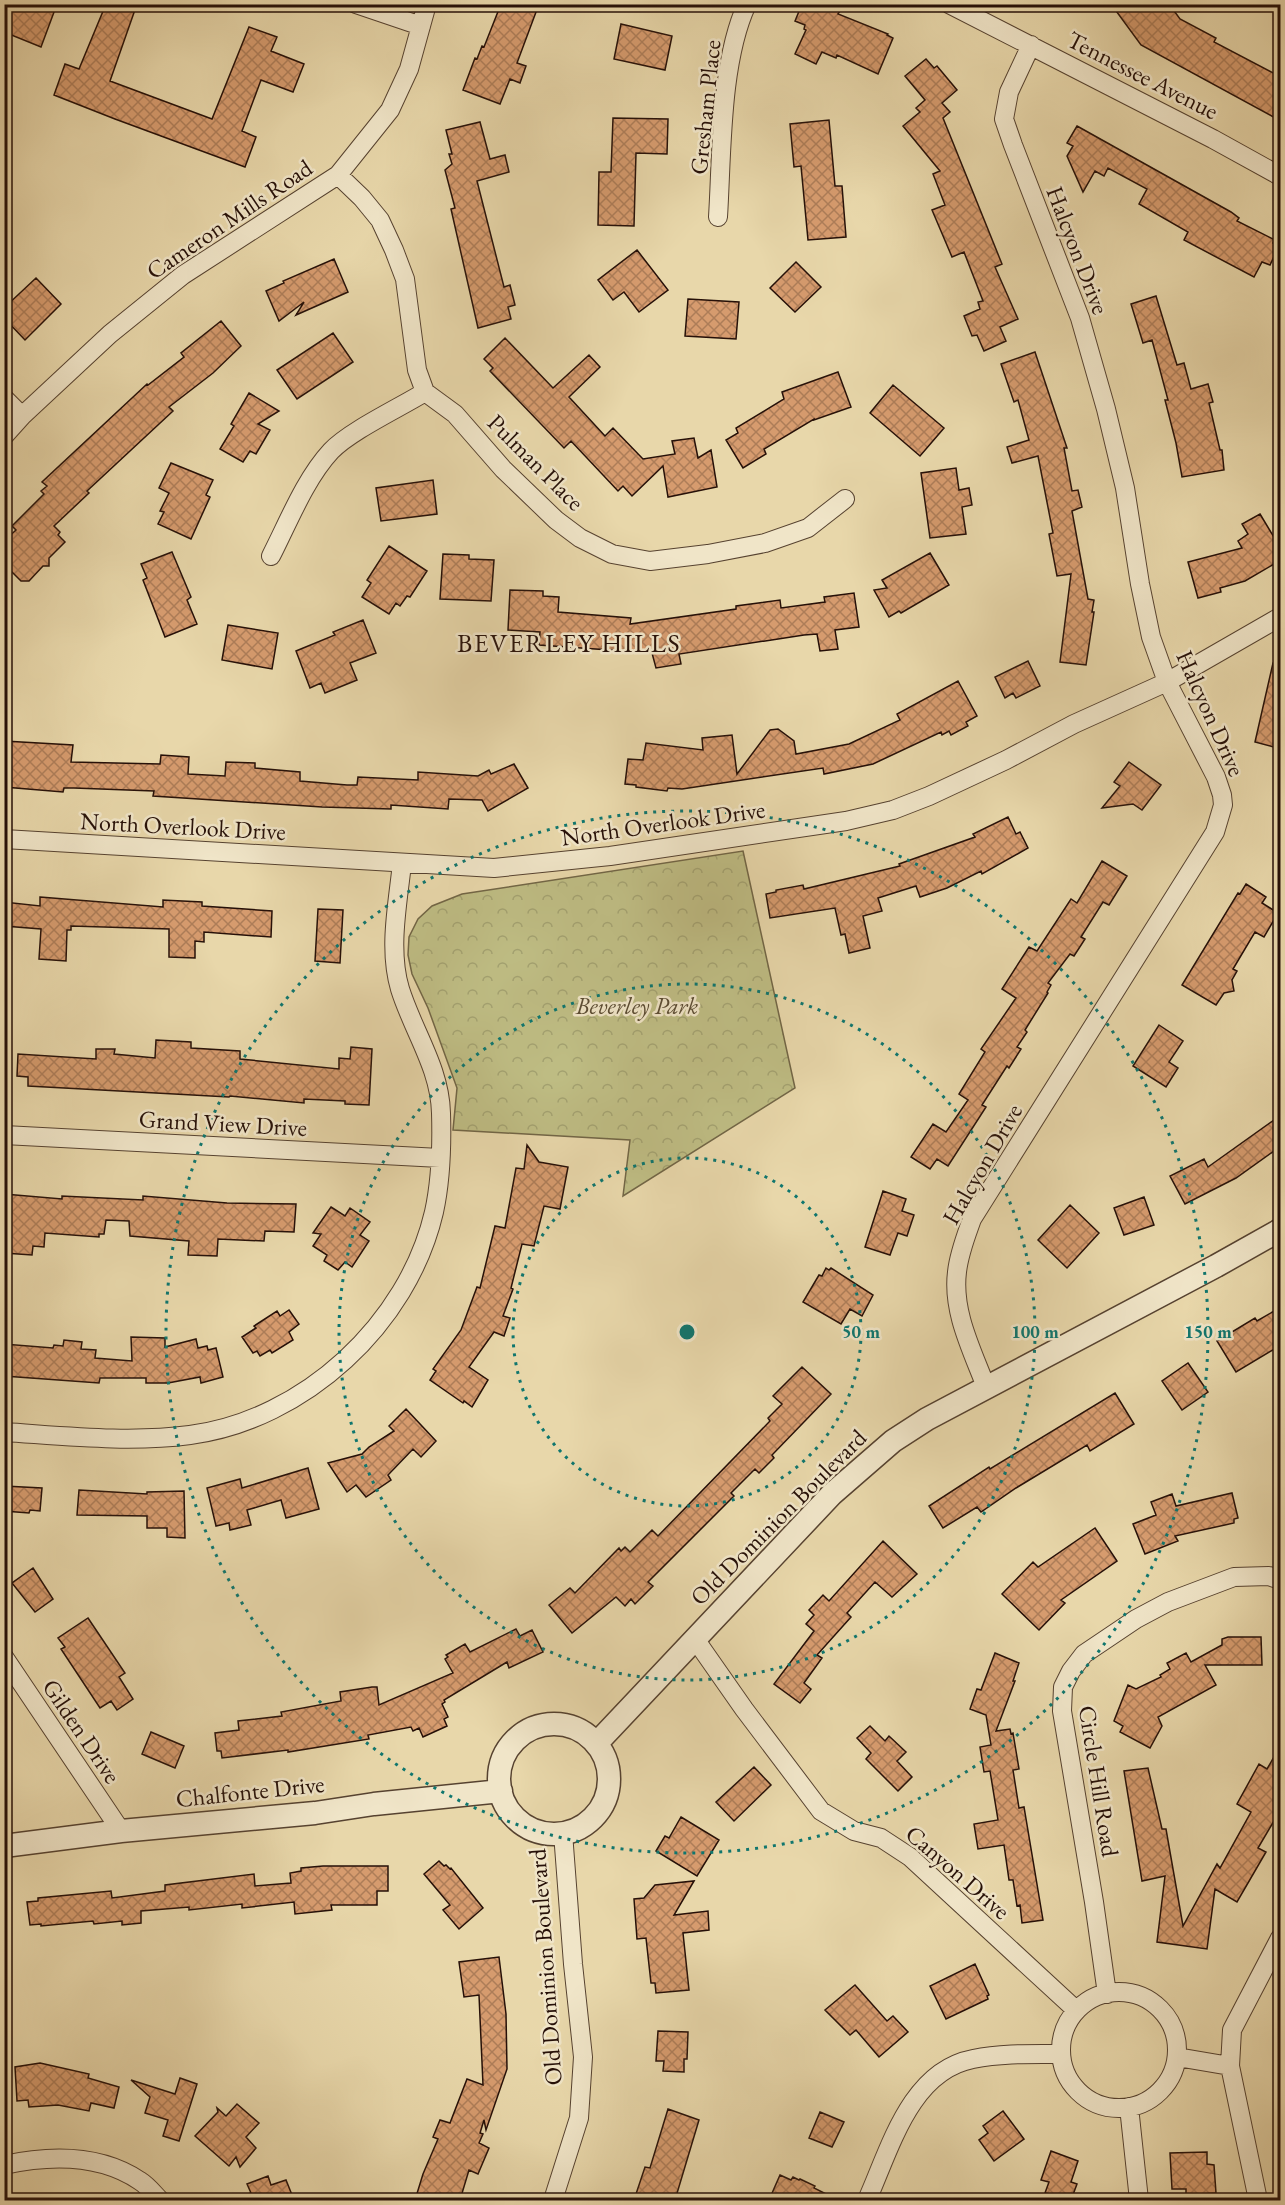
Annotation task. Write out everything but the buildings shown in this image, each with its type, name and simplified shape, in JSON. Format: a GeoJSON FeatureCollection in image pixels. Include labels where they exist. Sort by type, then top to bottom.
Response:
{"type":"FeatureCollection","features":[{"type":"Feature","properties":{"kind":"street"},"geometry":{"type":"LineString","coordinates":[[356,4],[421,26]]}},
{"type":"Feature","properties":{"kind":"street","name":"Cameron Mills Road"},"geometry":{"type":"LineString","coordinates":[[4,436],[22,416],[110,334],[183,275],[338,175],[390,110],[409,69],[427,4]]}},
{"type":"Feature","properties":{"kind":"street","name":"Gresham Place"},"geometry":{"type":"LineString","coordinates":[[718,217],[730,56],[747,4]]}},
{"type":"Feature","properties":{"kind":"street","name":"Tennessee Avenue"},"geometry":{"type":"LineString","coordinates":[[949,4],[1214,139],[1281,177]]}},
{"type":"Feature","properties":{"kind":"street","name":"Halcyon Drive"},"geometry":{"type":"LineString","coordinates":[[986,1387],[963,1328],[956,1297],[961,1249],[972,1219],[1215,832],[1223,805],[1216,777],[1167,682],[1151,637],[1125,488],[1106,409],[1083,329],[1012,146],[1004,119],[1009,92],[1031,45]]}},
{"type":"Feature","properties":{"kind":"street"},"geometry":{"type":"LineString","coordinates":[[272,556],[292,513],[331,451],[346,439],[425,392],[417,370],[405,279],[394,250],[380,220],[362,198],[338,175]]}},
{"type":"Feature","properties":{"kind":"street","name":"Pulman Place"},"geometry":{"type":"LineString","coordinates":[[425,392],[455,414],[503,469],[556,520],[580,538],[612,554],[650,561],[708,554],[765,543],[808,528],[845,499]]}},
{"type":"Feature","properties":{"kind":"street"},"geometry":{"type":"LineString","coordinates":[[4,398],[22,416]]}},
{"type":"Feature","properties":{"kind":"street","name":"North Overlook Drive"},"geometry":{"type":"LineString","coordinates":[[4,839],[494,868],[610,856],[846,821],[893,810],[929,796],[1006,760],[1074,724],[1167,682],[1281,618]]}},
{"type":"Feature","properties":{"kind":"street"},"geometry":{"type":"LineString","coordinates":[[4,1432],[92,1438],[150,1438],[191,1435],[215,1430],[272,1410],[306,1391],[338,1367],[385,1315],[406,1284],[422,1249],[433,1214],[440,1176],[441,1113],[438,1088],[429,1058],[400,988],[394,956],[402,863]]}},
{"type":"Feature","properties":{"kind":"street","name":"Grand View Drive"},"geometry":{"type":"LineString","coordinates":[[4,1135],[440,1158]]}},
{"type":"Feature","properties":{"kind":"street","name":"Old Dominion Boulevard"},"geometry":{"type":"LineString","coordinates":[[501,1791],[508,1810],[520,1822],[536,1831],[563,1833],[586,1824],[598,1812],[607,1797],[610,1778],[606,1760],[596,1744],[832,1494],[884,1448],[927,1419],[1281,1230]]}},
{"type":"Feature","properties":{"kind":"street","name":"Circle Hill Road"},"geometry":{"type":"LineString","coordinates":[[1107,1994],[1062,1711],[1063,1687],[1071,1671],[1084,1654],[1113,1632],[1168,1602],[1234,1577],[1269,1576],[1281,1580]]}},
{"type":"Feature","properties":{"kind":"street","name":"Canyon Drive"},"geometry":{"type":"LineString","coordinates":[[694,1639],[821,1811],[854,1831],[881,1838],[910,1857],[1077,2010]]}},
{"type":"Feature","properties":{"kind":"street","name":"Gilden Drive"},"geometry":{"type":"LineString","coordinates":[[4,1658],[121,1831]]}},
{"type":"Feature","properties":{"kind":"street"},"geometry":{"type":"LineString","coordinates":[[501,1791],[499,1776],[503,1758],[513,1742],[528,1731],[546,1725],[564,1725],[582,1731],[596,1744]]}},
{"type":"Feature","properties":{"kind":"street","name":"Chalfonte Drive"},"geometry":{"type":"LineString","coordinates":[[4,1846],[121,1831],[315,1813],[374,1804],[501,1791]]}},
{"type":"Feature","properties":{"kind":"street","name":"Old Dominion Boulevard"},"geometry":{"type":"LineString","coordinates":[[554,2200],[579,2118],[583,2057],[563,1833]]}},
{"type":"Feature","properties":{"kind":"street"},"geometry":{"type":"LineString","coordinates":[[1258,2200],[1230,2066],[1232,2030],[1279,1945]]}},
{"type":"Feature","properties":{"kind":"street"},"geometry":{"type":"LineString","coordinates":[[1119,1992],[1134,1994],[1150,2001],[1160,2010],[1173,2029],[1176,2039],[1177,2057],[1171,2075],[1160,2091],[1152,2098],[1129,2107],[1106,2106],[1086,2097],[1065,2072],[1061,2054],[1065,2028],[1077,2010],[1087,2001],[1107,1994],[1119,1992]]}},
{"type":"Feature","properties":{"kind":"street"},"geometry":{"type":"LineString","coordinates":[[867,2200],[914,2099],[929,2080],[971,2059],[1009,2054],[1061,2054]]}},
{"type":"Feature","properties":{"kind":"street"},"geometry":{"type":"LineString","coordinates":[[1177,2057],[1230,2066]]}},
{"type":"Feature","properties":{"kind":"street"},"geometry":{"type":"LineString","coordinates":[[1129,2107],[1139,2200]]}},
{"type":"Feature","properties":{"kind":"street"},"geometry":{"type":"LineString","coordinates":[[4,2165],[53,2157],[85,2160],[110,2166],[141,2181],[160,2200]]}},
{"type":"Feature","properties":{"kind":"green space","name":"Beverley Park"},"geometry":{"type":"Polygon","coordinates":[[[743,851],[795,1088],[623,1196],[630,1140],[453,1130],[457,1088],[428,1008],[412,974],[408,955],[409,937],[418,919],[432,906],[462,894],[743,851]]]}},
{"type":"Feature","properties":{"kind":"district","name":"BEVERLEY HILLS"},"geometry":{"type":"Point","coordinates":[569,643]}}]}
